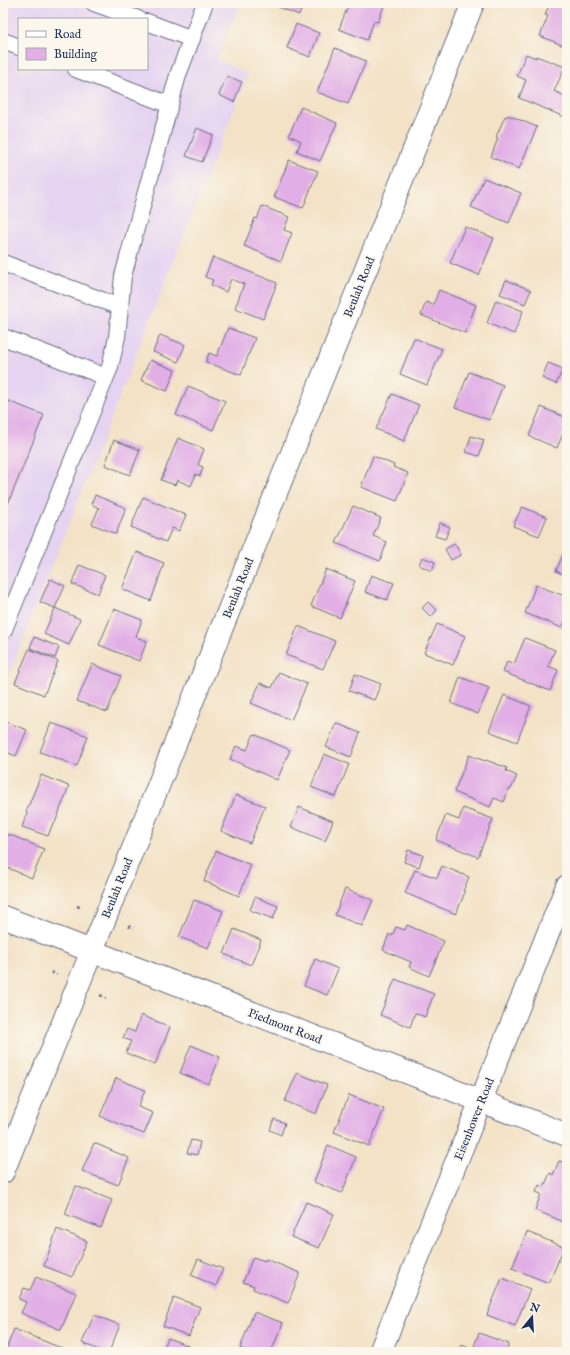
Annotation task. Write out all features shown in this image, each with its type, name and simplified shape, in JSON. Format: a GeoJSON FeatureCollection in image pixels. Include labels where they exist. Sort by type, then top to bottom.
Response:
{"type":"FeatureCollection","features":[{"type":"Feature","properties":{"kind":"street","name":"Beulah Road"},"geometry":{"type":"LineString","coordinates":[[3,1172],[473,3]]}},
{"type":"Feature","properties":{"kind":"street","name":"Eisenhower Road"},"geometry":{"type":"LineString","coordinates":[[380,1352],[567,886]]}},
{"type":"Feature","properties":{"kind":"street","name":"Piedmont Road"},"geometry":{"type":"LineString","coordinates":[[3,917],[567,1135]]}},
{"type":"Feature","properties":{"kind":"lane"},"geometry":{"type":"LineString","coordinates":[[94,3],[135,18]]}},
{"type":"Feature","properties":{"kind":"lane"},"geometry":{"type":"LineString","coordinates":[[3,632],[110,366],[117,337],[123,276],[178,75],[205,3]]}},
{"type":"Feature","properties":{"kind":"lane"},"geometry":{"type":"LineString","coordinates":[[148,22],[192,39]]}},
{"type":"Feature","properties":{"kind":"lane"},"geometry":{"type":"LineString","coordinates":[[3,41],[18,47]]}},
{"type":"Feature","properties":{"kind":"lane"},"geometry":{"type":"LineString","coordinates":[[79,70],[170,105]]}},
{"type":"Feature","properties":{"kind":"lane"},"geometry":{"type":"LineString","coordinates":[[3,264],[120,307]]}},
{"type":"Feature","properties":{"kind":"lane"},"geometry":{"type":"LineString","coordinates":[[3,337],[106,377]]}},
{"type":"Feature","properties":{"kind":"shaded area"},"geometry":{"type":"Polygon","coordinates":[[[3,3],[240,3],[217,59],[248,74],[3,689],[3,3]]]}},
{"type":"Feature","properties":{"kind":"building"},"geometry":{"type":"Polygon","coordinates":[[[268,3],[304,3],[299,15],[268,3]]]}},
{"type":"Feature","properties":{"kind":"building"},"geometry":{"type":"Polygon","coordinates":[[[341,3],[385,3],[378,22],[374,21],[367,40],[339,29],[348,6],[341,3]]]}},
{"type":"Feature","properties":{"kind":"building"},"geometry":{"type":"Polygon","coordinates":[[[550,3],[567,3],[567,47],[540,36],[548,16],[545,15],[550,3]]]}},
{"type":"Feature","properties":{"kind":"building"},"geometry":{"type":"Polygon","coordinates":[[[296,24],[319,33],[310,57],[287,48],[296,24]]]}},
{"type":"Feature","properties":{"kind":"building"},"geometry":{"type":"Polygon","coordinates":[[[335,48],[366,61],[348,104],[317,92],[335,48]]]}},
{"type":"Feature","properties":{"kind":"building"},"geometry":{"type":"Polygon","coordinates":[[[526,54],[536,58],[536,56],[565,67],[554,91],[567,97],[567,118],[519,98],[526,80],[517,76],[526,54]]]}},
{"type":"Feature","properties":{"kind":"building"},"geometry":{"type":"Polygon","coordinates":[[[227,76],[242,82],[234,102],[219,95],[227,76]]]}},
{"type":"Feature","properties":{"kind":"building"},"geometry":{"type":"Polygon","coordinates":[[[301,107],[337,123],[320,161],[297,151],[301,141],[289,135],[301,107]]]}},
{"type":"Feature","properties":{"kind":"building"},"geometry":{"type":"Polygon","coordinates":[[[508,115],[537,127],[519,169],[491,157],[498,138],[496,137],[505,116],[507,117],[508,115]]]}},
{"type":"Feature","properties":{"kind":"building"},"geometry":{"type":"Polygon","coordinates":[[[197,128],[213,135],[202,162],[186,156],[197,128]]]}},
{"type":"Feature","properties":{"kind":"building"},"geometry":{"type":"Polygon","coordinates":[[[289,160],[318,171],[303,208],[274,197],[289,160]]]}},
{"type":"Feature","properties":{"kind":"building"},"geometry":{"type":"Polygon","coordinates":[[[484,178],[521,193],[509,223],[471,207],[484,178]]]}},
{"type":"Feature","properties":{"kind":"building"},"geometry":{"type":"Polygon","coordinates":[[[262,206],[289,217],[284,230],[292,233],[281,261],[244,246],[255,218],[257,219],[262,206]]]}},
{"type":"Feature","properties":{"kind":"building"},"geometry":{"type":"Polygon","coordinates":[[[465,227],[494,238],[479,275],[450,263],[465,227]]]}},
{"type":"Feature","properties":{"kind":"building"},"geometry":{"type":"Polygon","coordinates":[[[213,257],[277,283],[263,319],[235,308],[244,284],[231,279],[226,292],[211,285],[213,280],[205,277],[213,257]]]}},
{"type":"Feature","properties":{"kind":"building"},"geometry":{"type":"Polygon","coordinates":[[[506,280],[531,290],[525,304],[500,294],[506,280]]]}},
{"type":"Feature","properties":{"kind":"building"},"geometry":{"type":"Polygon","coordinates":[[[439,290],[476,305],[465,333],[421,315],[426,302],[433,305],[439,290]]]}},
{"type":"Feature","properties":{"kind":"building"},"geometry":{"type":"Polygon","coordinates":[[[496,300],[523,311],[514,334],[487,323],[496,300]]]}},
{"type":"Feature","properties":{"kind":"building"},"geometry":{"type":"Polygon","coordinates":[[[228,328],[255,338],[241,375],[206,362],[209,353],[217,356],[228,328]]]}},
{"type":"Feature","properties":{"kind":"building"},"geometry":{"type":"Polygon","coordinates":[[[160,335],[185,345],[178,362],[153,352],[160,335]]]}},
{"type":"Feature","properties":{"kind":"building"},"geometry":{"type":"Polygon","coordinates":[[[414,338],[442,349],[427,385],[400,374],[414,338]]]}},
{"type":"Feature","properties":{"kind":"building"},"geometry":{"type":"Polygon","coordinates":[[[150,360],[175,370],[167,391],[141,380],[150,360]]]}},
{"type":"Feature","properties":{"kind":"building"},"geometry":{"type":"Polygon","coordinates":[[[548,363],[563,369],[556,384],[542,378],[548,363]]]}},
{"type":"Feature","properties":{"kind":"building"},"geometry":{"type":"Polygon","coordinates":[[[469,372],[503,385],[489,420],[455,407],[469,372]]]}},
{"type":"Feature","properties":{"kind":"building"},"geometry":{"type":"Polygon","coordinates":[[[188,386],[225,401],[213,430],[176,415],[188,386]]]}},
{"type":"Feature","properties":{"kind":"building"},"geometry":{"type":"Polygon","coordinates":[[[392,394],[419,405],[404,441],[376,429],[392,394]]]}},
{"type":"Feature","properties":{"kind":"building"},"geometry":{"type":"Polygon","coordinates":[[[3,399],[44,415],[3,516],[3,399]]]}},
{"type":"Feature","properties":{"kind":"building"},"geometry":{"type":"Polygon","coordinates":[[[541,407],[567,418],[567,424],[557,448],[529,436],[541,407]]]}},
{"type":"Feature","properties":{"kind":"building"},"geometry":{"type":"Polygon","coordinates":[[[471,436],[484,440],[479,456],[466,452],[471,436]]]}},
{"type":"Feature","properties":{"kind":"building"},"geometry":{"type":"Polygon","coordinates":[[[178,438],[204,449],[198,465],[203,467],[200,476],[196,474],[191,486],[177,480],[175,485],[161,480],[178,438]]]}},
{"type":"Feature","properties":{"kind":"building"},"geometry":{"type":"Polygon","coordinates":[[[114,440],[140,450],[130,475],[105,465],[114,440]]]}},
{"type":"Feature","properties":{"kind":"building"},"geometry":{"type":"Polygon","coordinates":[[[373,456],[408,473],[397,501],[361,487],[373,456]]]}},
{"type":"Feature","properties":{"kind":"building"},"geometry":{"type":"Polygon","coordinates":[[[95,495],[126,508],[116,534],[92,524],[99,508],[91,504],[95,495]]]}},
{"type":"Feature","properties":{"kind":"building"},"geometry":{"type":"Polygon","coordinates":[[[143,497],[186,515],[179,531],[172,528],[166,542],[131,527],[143,497]]]}},
{"type":"Feature","properties":{"kind":"building"},"geometry":{"type":"Polygon","coordinates":[[[353,506],[381,518],[373,536],[387,542],[380,561],[336,543],[353,506]]]}},
{"type":"Feature","properties":{"kind":"building"},"geometry":{"type":"Polygon","coordinates":[[[522,507],[547,517],[539,536],[513,526],[522,507]]]}},
{"type":"Feature","properties":{"kind":"building"},"geometry":{"type":"Polygon","coordinates":[[[440,523],[450,527],[445,539],[435,536],[440,523]]]}},
{"type":"Feature","properties":{"kind":"building"},"geometry":{"type":"Polygon","coordinates":[[[455,544],[461,555],[451,560],[445,549],[455,544]]]}},
{"type":"Feature","properties":{"kind":"building"},"geometry":{"type":"Polygon","coordinates":[[[567,545],[567,576],[556,571],[567,545]]]}},
{"type":"Feature","properties":{"kind":"building"},"geometry":{"type":"Polygon","coordinates":[[[137,552],[164,563],[151,601],[122,589],[137,552]]]}},
{"type":"Feature","properties":{"kind":"building"},"geometry":{"type":"Polygon","coordinates":[[[422,557],[435,562],[432,571],[419,565],[422,557]]]}},
{"type":"Feature","properties":{"kind":"building"},"geometry":{"type":"Polygon","coordinates":[[[79,565],[105,575],[98,594],[72,584],[79,565]]]}},
{"type":"Feature","properties":{"kind":"building"},"geometry":{"type":"Polygon","coordinates":[[[326,569],[355,581],[340,618],[311,606],[326,569]]]}},
{"type":"Feature","properties":{"kind":"building"},"geometry":{"type":"Polygon","coordinates":[[[371,575],[394,583],[387,600],[365,592],[371,575]]]}},
{"type":"Feature","properties":{"kind":"building"},"geometry":{"type":"Polygon","coordinates":[[[50,579],[65,586],[55,608],[40,602],[50,579]]]}},
{"type":"Feature","properties":{"kind":"building"},"geometry":{"type":"Polygon","coordinates":[[[536,585],[567,597],[567,617],[562,628],[525,613],[536,585]]]}},
{"type":"Feature","properties":{"kind":"building"},"geometry":{"type":"Polygon","coordinates":[[[428,602],[437,610],[431,617],[422,608],[428,602]]]}},
{"type":"Feature","properties":{"kind":"building"},"geometry":{"type":"Polygon","coordinates":[[[55,608],[80,619],[69,645],[44,634],[55,608]]]}},
{"type":"Feature","properties":{"kind":"building"},"geometry":{"type":"Polygon","coordinates":[[[114,609],[142,620],[136,637],[147,641],[139,661],[99,645],[114,609]]]}},
{"type":"Feature","properties":{"kind":"building"},"geometry":{"type":"Polygon","coordinates":[[[437,624],[465,636],[453,665],[424,653],[437,624]]]}},
{"type":"Feature","properties":{"kind":"building"},"geometry":{"type":"Polygon","coordinates":[[[298,626],[335,641],[323,669],[286,655],[298,626]]]}},
{"type":"Feature","properties":{"kind":"building"},"geometry":{"type":"Polygon","coordinates":[[[34,637],[59,647],[55,658],[30,648],[34,637]]]}},
{"type":"Feature","properties":{"kind":"building"},"geometry":{"type":"Polygon","coordinates":[[[525,638],[555,650],[548,666],[558,670],[550,691],[503,672],[507,661],[514,664],[525,638]]]}},
{"type":"Feature","properties":{"kind":"building"},"geometry":{"type":"Polygon","coordinates":[[[29,649],[58,661],[44,695],[15,683],[29,649]]]}},
{"type":"Feature","properties":{"kind":"building"},"geometry":{"type":"Polygon","coordinates":[[[92,664],[121,676],[107,712],[77,701],[92,664]]]}},
{"type":"Feature","properties":{"kind":"building"},"geometry":{"type":"Polygon","coordinates":[[[279,672],[307,684],[291,720],[251,703],[260,683],[272,688],[279,672]]]}},
{"type":"Feature","properties":{"kind":"building"},"geometry":{"type":"Polygon","coordinates":[[[355,674],[381,684],[374,700],[349,691],[355,674]]]}},
{"type":"Feature","properties":{"kind":"building"},"geometry":{"type":"Polygon","coordinates":[[[460,677],[489,688],[478,714],[451,703],[460,677]]]}},
{"type":"Feature","properties":{"kind":"building"},"geometry":{"type":"Polygon","coordinates":[[[504,695],[531,706],[517,742],[489,731],[504,695]]]}},
{"type":"Feature","properties":{"kind":"building"},"geometry":{"type":"Polygon","coordinates":[[[3,721],[27,730],[16,756],[3,751],[3,721]]]}},
{"type":"Feature","properties":{"kind":"building"},"geometry":{"type":"Polygon","coordinates":[[[51,723],[88,736],[77,766],[40,752],[51,723]]]}},
{"type":"Feature","properties":{"kind":"building"},"geometry":{"type":"Polygon","coordinates":[[[336,723],[360,733],[351,757],[326,747],[336,723]]]}},
{"type":"Feature","properties":{"kind":"building"},"geometry":{"type":"Polygon","coordinates":[[[254,734],[290,750],[277,780],[230,759],[236,746],[247,750],[254,734]]]}},
{"type":"Feature","properties":{"kind":"building"},"geometry":{"type":"Polygon","coordinates":[[[324,754],[349,764],[336,797],[311,787],[324,754]]]}},
{"type":"Feature","properties":{"kind":"building"},"geometry":{"type":"Polygon","coordinates":[[[469,755],[507,768],[506,771],[517,776],[511,789],[509,789],[504,802],[494,798],[490,807],[454,792],[469,755]]]}},
{"type":"Feature","properties":{"kind":"building"},"geometry":{"type":"Polygon","coordinates":[[[41,775],[69,786],[55,823],[53,823],[48,836],[22,827],[27,813],[26,812],[41,775]]]}},
{"type":"Feature","properties":{"kind":"building"},"geometry":{"type":"Polygon","coordinates":[[[236,795],[265,806],[250,843],[221,831],[236,795]]]}},
{"type":"Feature","properties":{"kind":"building"},"geometry":{"type":"Polygon","coordinates":[[[299,807],[333,821],[325,841],[291,827],[299,807]]]}},
{"type":"Feature","properties":{"kind":"building"},"geometry":{"type":"Polygon","coordinates":[[[463,808],[493,819],[478,857],[436,840],[446,815],[459,820],[463,808]]]}},
{"type":"Feature","properties":{"kind":"building"},"geometry":{"type":"Polygon","coordinates":[[[8,834],[44,849],[32,878],[3,866],[3,846],[8,834]]]}},
{"type":"Feature","properties":{"kind":"building"},"geometry":{"type":"Polygon","coordinates":[[[408,850],[423,855],[419,867],[404,862],[408,850]]]}},
{"type":"Feature","properties":{"kind":"building"},"geometry":{"type":"Polygon","coordinates":[[[216,851],[251,865],[239,896],[204,881],[216,851]]]}},
{"type":"Feature","properties":{"kind":"building"},"geometry":{"type":"Polygon","coordinates":[[[442,866],[469,877],[456,914],[405,893],[415,870],[437,878],[442,866]]]}},
{"type":"Feature","properties":{"kind":"building"},"geometry":{"type":"Polygon","coordinates":[[[345,889],[373,900],[362,926],[335,915],[345,889]]]}},
{"type":"Feature","properties":{"kind":"building"},"geometry":{"type":"Polygon","coordinates":[[[255,897],[278,906],[273,919],[250,910],[255,897]]]}},
{"type":"Feature","properties":{"kind":"building"},"geometry":{"type":"Polygon","coordinates":[[[194,900],[223,911],[208,948],[179,937],[194,900]]]}},
{"type":"Feature","properties":{"kind":"building"},"geometry":{"type":"Polygon","coordinates":[[[407,925],[444,941],[429,976],[409,967],[411,962],[383,950],[389,934],[392,936],[396,927],[405,930],[407,925]]]}},
{"type":"Feature","properties":{"kind":"building"},"geometry":{"type":"Polygon","coordinates":[[[234,929],[261,940],[251,965],[224,954],[234,929]]]}},
{"type":"Feature","properties":{"kind":"building"},"geometry":{"type":"Polygon","coordinates":[[[315,959],[338,969],[327,995],[304,986],[315,959]]]}},
{"type":"Feature","properties":{"kind":"building"},"geometry":{"type":"Polygon","coordinates":[[[395,979],[434,994],[425,1017],[415,1013],[410,1027],[380,1015],[395,979]]]}},
{"type":"Feature","properties":{"kind":"building"},"geometry":{"type":"Polygon","coordinates":[[[141,1015],[170,1027],[155,1065],[126,1053],[131,1041],[123,1038],[127,1029],[135,1032],[141,1015]]]}},
{"type":"Feature","properties":{"kind":"building"},"geometry":{"type":"Polygon","coordinates":[[[191,1045],[220,1057],[209,1084],[180,1073],[191,1045]]]}},
{"type":"Feature","properties":{"kind":"building"},"geometry":{"type":"Polygon","coordinates":[[[297,1073],[327,1085],[316,1114],[285,1101],[297,1073]]]}},
{"type":"Feature","properties":{"kind":"building"},"geometry":{"type":"Polygon","coordinates":[[[116,1078],[145,1090],[138,1107],[153,1113],[144,1134],[100,1116],[116,1078]]]}},
{"type":"Feature","properties":{"kind":"building"},"geometry":{"type":"Polygon","coordinates":[[[349,1095],[384,1109],[369,1146],[334,1132],[349,1095]]]}},
{"type":"Feature","properties":{"kind":"building"},"geometry":{"type":"Polygon","coordinates":[[[274,1119],[285,1123],[281,1135],[270,1130],[274,1119]]]}},
{"type":"Feature","properties":{"kind":"building"},"geometry":{"type":"Polygon","coordinates":[[[191,1140],[200,1142],[197,1155],[187,1153],[191,1140]]]}},
{"type":"Feature","properties":{"kind":"building"},"geometry":{"type":"Polygon","coordinates":[[[94,1143],[129,1158],[118,1185],[82,1171],[94,1143]]]}},
{"type":"Feature","properties":{"kind":"building"},"geometry":{"type":"Polygon","coordinates":[[[328,1145],[356,1157],[342,1193],[314,1182],[328,1145]]]}},
{"type":"Feature","properties":{"kind":"building"},"geometry":{"type":"Polygon","coordinates":[[[559,1161],[567,1164],[567,1214],[564,1222],[535,1210],[541,1194],[536,1192],[539,1185],[544,1187],[550,1173],[553,1175],[559,1161]]]}},
{"type":"Feature","properties":{"kind":"building"},"geometry":{"type":"Polygon","coordinates":[[[76,1186],[112,1200],[101,1228],[65,1214],[76,1186]]]}},
{"type":"Feature","properties":{"kind":"building"},"geometry":{"type":"Polygon","coordinates":[[[306,1202],[334,1214],[319,1248],[291,1237],[306,1202]]]}},
{"type":"Feature","properties":{"kind":"building"},"geometry":{"type":"Polygon","coordinates":[[[57,1229],[87,1241],[72,1277],[44,1266],[57,1229]]]}},
{"type":"Feature","properties":{"kind":"building"},"geometry":{"type":"Polygon","coordinates":[[[527,1232],[564,1247],[549,1283],[512,1268],[527,1232]]]}},
{"type":"Feature","properties":{"kind":"building"},"geometry":{"type":"Polygon","coordinates":[[[253,1257],[265,1261],[266,1259],[300,1273],[288,1303],[253,1289],[254,1286],[243,1282],[253,1257]]]}},
{"type":"Feature","properties":{"kind":"building"},"geometry":{"type":"Polygon","coordinates":[[[198,1259],[223,1269],[216,1286],[191,1275],[198,1259]]]}},
{"type":"Feature","properties":{"kind":"building"},"geometry":{"type":"Polygon","coordinates":[[[36,1277],[76,1293],[61,1330],[21,1313],[26,1302],[19,1299],[24,1288],[30,1290],[36,1277]]]}},
{"type":"Feature","properties":{"kind":"building"},"geometry":{"type":"Polygon","coordinates":[[[502,1278],[530,1289],[515,1326],[487,1315],[502,1278]]]}},
{"type":"Feature","properties":{"kind":"building"},"geometry":{"type":"Polygon","coordinates":[[[174,1297],[200,1307],[189,1336],[163,1326],[174,1297]]]}},
{"type":"Feature","properties":{"kind":"building"},"geometry":{"type":"Polygon","coordinates":[[[254,1312],[283,1323],[271,1352],[249,1352],[240,1348],[254,1312]]]}},
{"type":"Feature","properties":{"kind":"building"},"geometry":{"type":"Polygon","coordinates":[[[94,1315],[120,1325],[109,1352],[104,1352],[82,1343],[94,1315]]]}},
{"type":"Feature","properties":{"kind":"building"},"geometry":{"type":"Polygon","coordinates":[[[14,1329],[66,1350],[65,1352],[5,1352],[14,1329]]]}},
{"type":"Feature","properties":{"kind":"building"},"geometry":{"type":"Polygon","coordinates":[[[479,1333],[509,1344],[506,1352],[459,1352],[462,1345],[473,1349],[479,1333]]]}},
{"type":"Feature","properties":{"kind":"building"},"geometry":{"type":"Polygon","coordinates":[[[168,1338],[191,1347],[189,1352],[162,1352],[168,1338]]]}}]}
